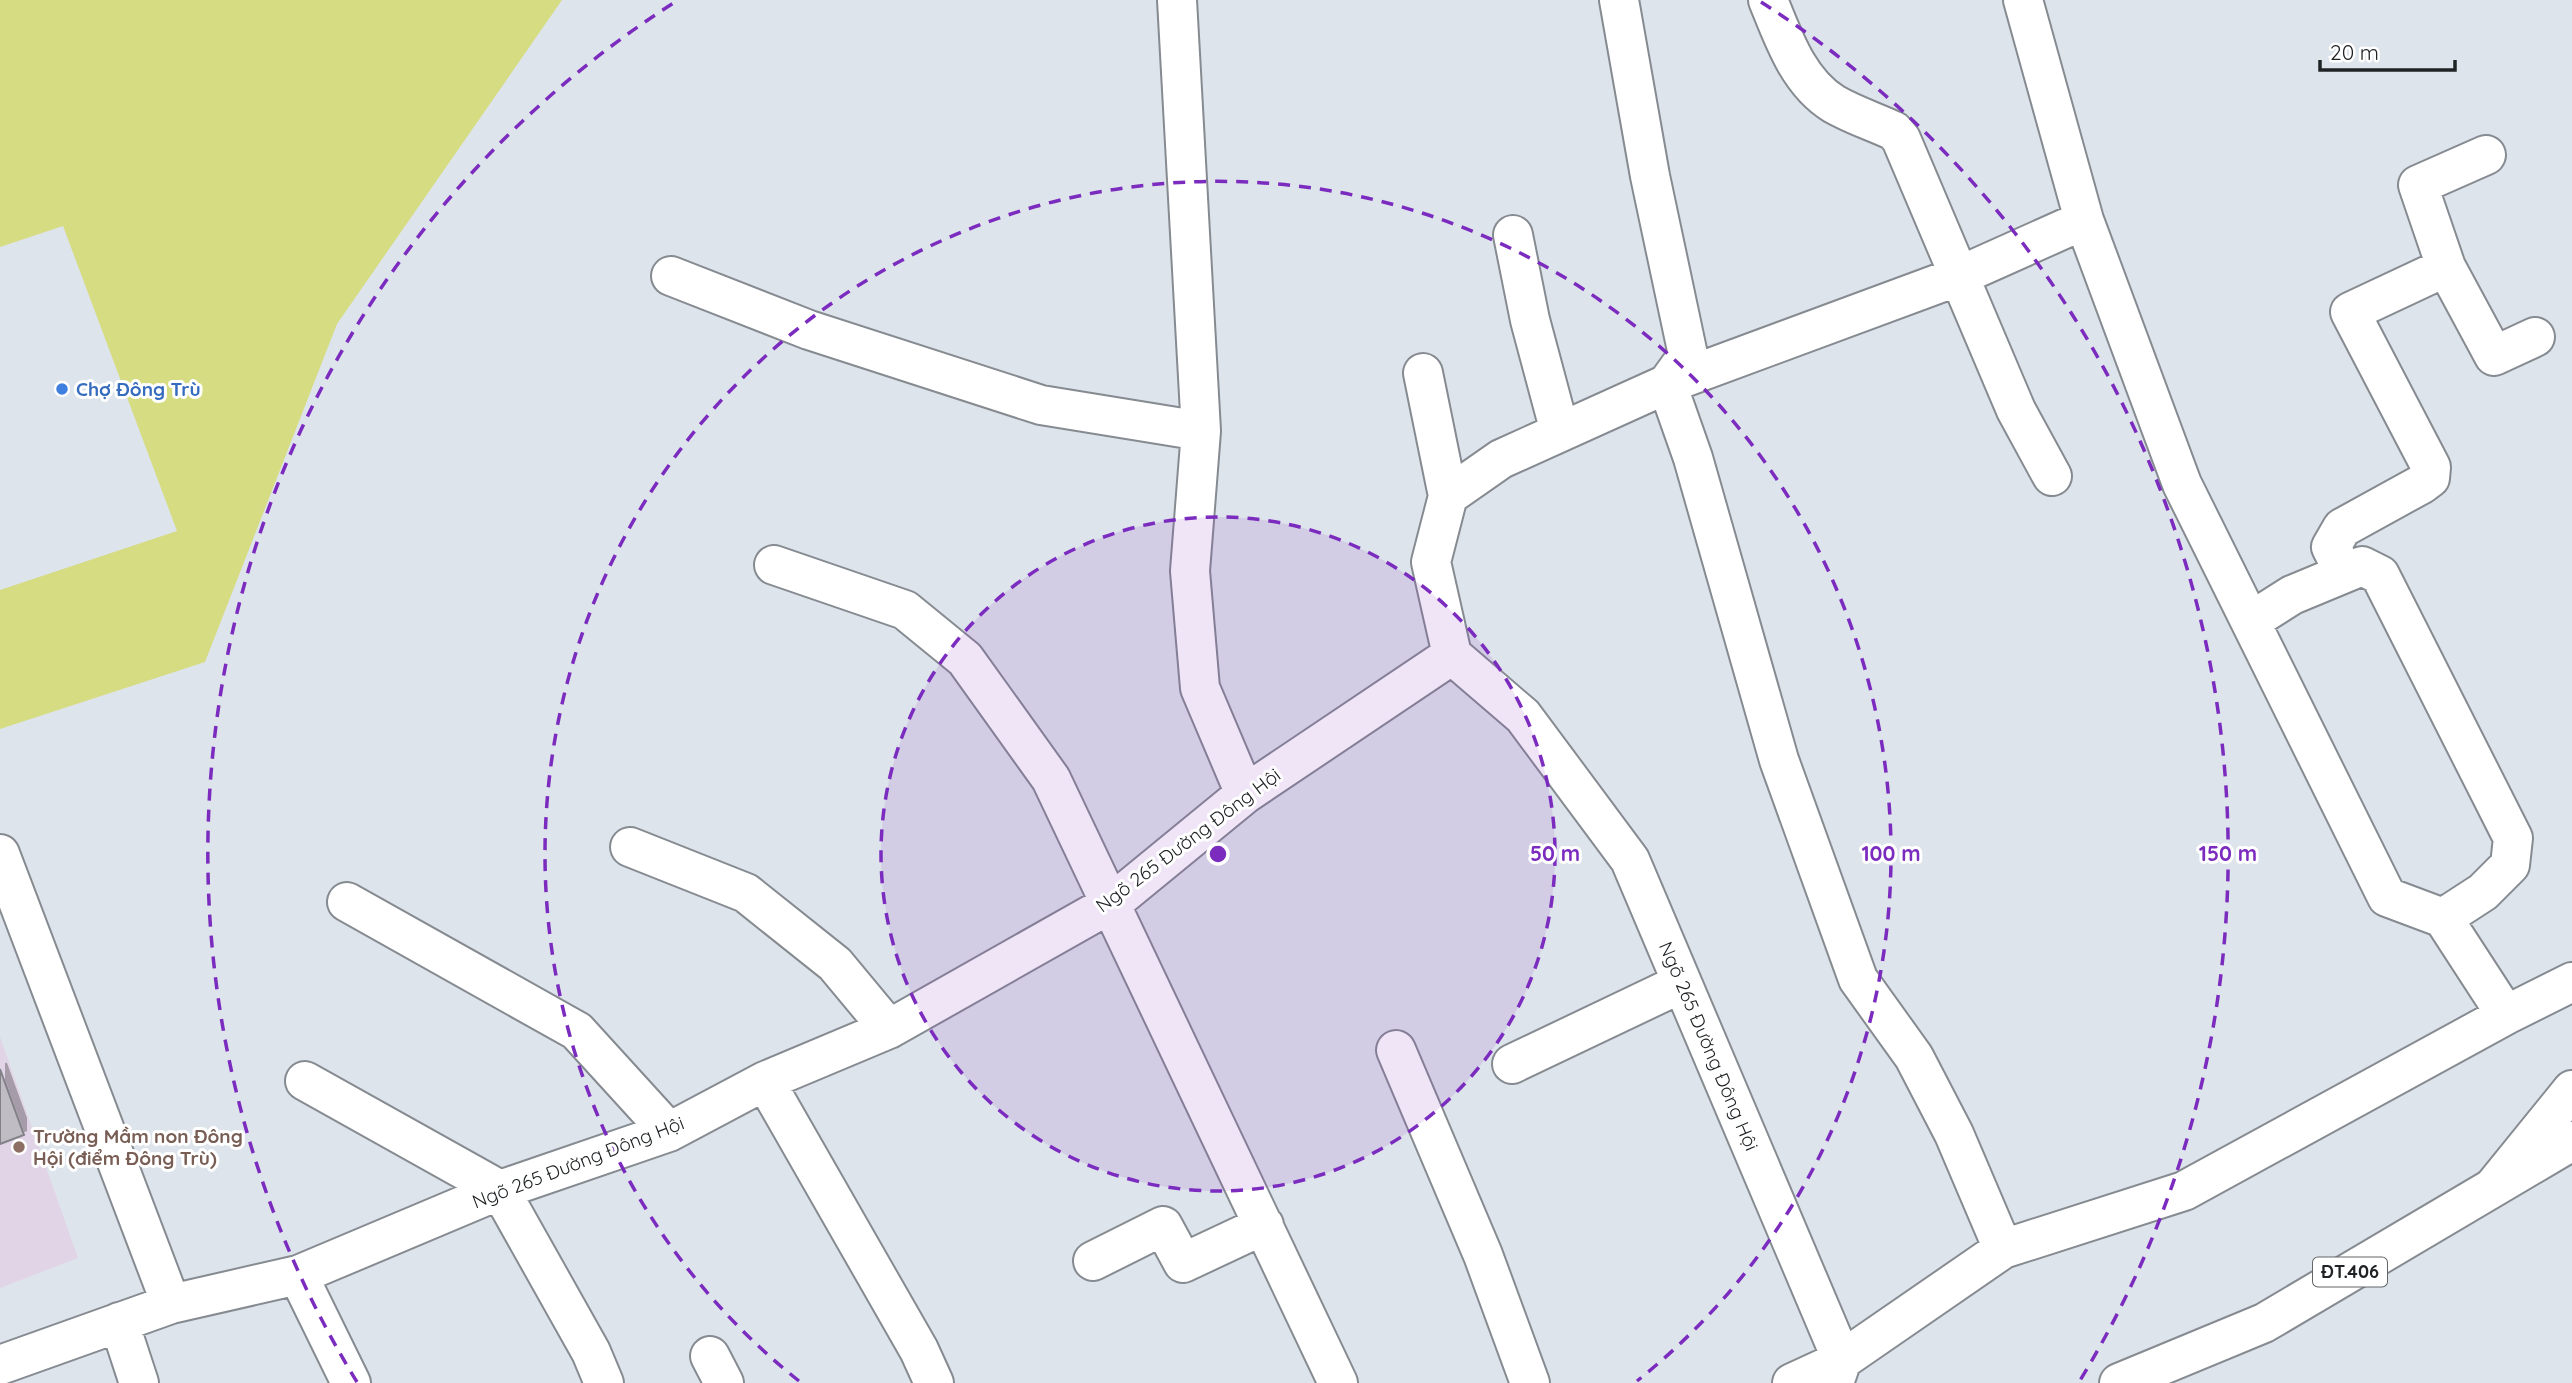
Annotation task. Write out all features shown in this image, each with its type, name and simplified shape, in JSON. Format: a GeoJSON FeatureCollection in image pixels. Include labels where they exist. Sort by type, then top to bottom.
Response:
{"type":"FeatureCollection","features":[{"type":"Feature","properties":{"kind":"street"},"geometry":{"type":"LineString","coordinates":[[1177,0],[1200,431],[1190,571],[1200,688],[1245,794]]}},
{"type":"Feature","properties":{"kind":"street"},"geometry":{"type":"LineString","coordinates":[[1619,0],[1650,176],[1688,355],[1667,384]]}},
{"type":"Feature","properties":{"kind":"street"},"geometry":{"type":"LineString","coordinates":[[1768,0],[1788,50],[1809,82],[1833,103],[1898,135],[2016,410],[2052,476]]}},
{"type":"Feature","properties":{"kind":"street"},"geometry":{"type":"LineString","coordinates":[[2022,0],[2084,220],[2182,484],[2388,897],[2444,918],[2506,1014]]}},
{"type":"Feature","properties":{"kind":"street"},"geometry":{"type":"LineString","coordinates":[[2486,155],[2418,185],[2446,267],[2494,356],[2535,337]]}},
{"type":"Feature","properties":{"kind":"street"},"geometry":{"type":"LineString","coordinates":[[1448,496],[1501,459],[1667,384],[1959,276],[2084,220]]}},
{"type":"Feature","properties":{"kind":"street"},"geometry":{"type":"LineString","coordinates":[[1513,234],[1530,320],[1560,432]]}},
{"type":"Feature","properties":{"kind":"street"},"geometry":{"type":"LineString","coordinates":[[2344,573],[2332,547],[2342,528],[2422,484],[2430,478],[2431,467],[2350,312],[2446,267]]}},
{"type":"Feature","properties":{"kind":"street"},"geometry":{"type":"LineString","coordinates":[[671,276],[809,330],[1041,405],[1200,431]]}},
{"type":"Feature","properties":{"kind":"street"},"geometry":{"type":"LineString","coordinates":[[1423,373],[1448,496],[1431,562],[1452,655]]}},
{"type":"Feature","properties":{"kind":"street"},"geometry":{"type":"LineString","coordinates":[[1667,384],[1693,457],[1779,760],[1858,979],[1914,1057],[1954,1134],[2003,1249]]}},
{"type":"Feature","properties":{"kind":"street"},"geometry":{"type":"LineString","coordinates":[[774,565],[905,610],[965,659],[1051,779],[1338,1383]]}},
{"type":"Feature","properties":{"kind":"street"},"geometry":{"type":"LineString","coordinates":[[2251,621],[2292,595],[2362,566],[2380,575],[2513,838],[2510,865],[2483,892],[2444,918]]}},
{"type":"Feature","properties":{"kind":"street","name":"Ngõ 265 Đường Đông Hội"},"geometry":{"type":"LineString","coordinates":[[0,1365],[171,1304],[298,1276],[500,1190],[669,1132],[765,1081],[889,1029],[1112,903],[1245,794],[1452,655],[1523,716],[1630,860],[1838,1372]]}},
{"type":"Feature","properties":{"kind":"street"},"geometry":{"type":"LineString","coordinates":[[630,848],[746,893],[835,964],[889,1029]]}},
{"type":"Feature","properties":{"kind":"street"},"geometry":{"type":"LineString","coordinates":[[0,854],[171,1304]]}},
{"type":"Feature","properties":{"kind":"street"},"geometry":{"type":"LineString","coordinates":[[347,902],[577,1031],[669,1132]]}},
{"type":"Feature","properties":{"kind":"street"},"geometry":{"type":"LineString","coordinates":[[1792,1383],[1838,1372],[2003,1249],[2184,1191],[2506,1014],[2572,982]]}},
{"type":"Feature","properties":{"kind":"street"},"geometry":{"type":"LineString","coordinates":[[1512,1065],[1682,983]]}},
{"type":"Feature","properties":{"kind":"street"},"geometry":{"type":"LineString","coordinates":[[1396,1050],[1483,1255],[1530,1383]]}},
{"type":"Feature","properties":{"kind":"street"},"geometry":{"type":"LineString","coordinates":[[305,1081],[500,1190],[591,1352],[604,1383]]}},
{"type":"Feature","properties":{"kind":"street"},"geometry":{"type":"LineString","coordinates":[[765,1081],[919,1350],[934,1383]]}},
{"type":"Feature","properties":{"kind":"street"},"geometry":{"type":"LineString","coordinates":[[2495,1185],[2572,1090]]}},
{"type":"Feature","properties":{"kind":"street","name":"ĐT.406"},"geometry":{"type":"LineString","coordinates":[[2119,1383],[2264,1323],[2572,1141]]}},
{"type":"Feature","properties":{"kind":"street"},"geometry":{"type":"LineString","coordinates":[[1093,1261],[1163,1226],[1183,1263],[1264,1225]]}},
{"type":"Feature","properties":{"kind":"street"},"geometry":{"type":"LineString","coordinates":[[298,1276],[351,1383]]}},
{"type":"Feature","properties":{"kind":"street"},"geometry":{"type":"LineString","coordinates":[[119,1322],[139,1383]]}},
{"type":"Feature","properties":{"kind":"shaded area","name":"Trường Mầm non Đông Hội (điểm Đông Trù)"},"geometry":{"type":"Polygon","coordinates":[[[0,1037],[78,1258],[0,1288],[0,1037]]]}},
{"type":"Feature","properties":{"kind":"green space"},"geometry":{"type":"Polygon","coordinates":[[[0,0],[562,0],[337,324],[205,662],[0,729],[0,590],[177,531],[63,226],[0,247],[0,0]]]}},
{"type":"Feature","properties":{"kind":"building"},"geometry":{"type":"Polygon","coordinates":[[[0,1069],[24,1135],[0,1144],[0,1069]]]}},
{"type":"Feature","properties":{"kind":"place","name":"Chợ Đông Trù"},"geometry":{"type":"Point","coordinates":[62,389]}},
{"type":"Feature","properties":{"kind":"place","name":"Trường Mầm non Đông Hội (điểm Đông Trù)"},"geometry":{"type":"Point","coordinates":[19,1147]}}]}
